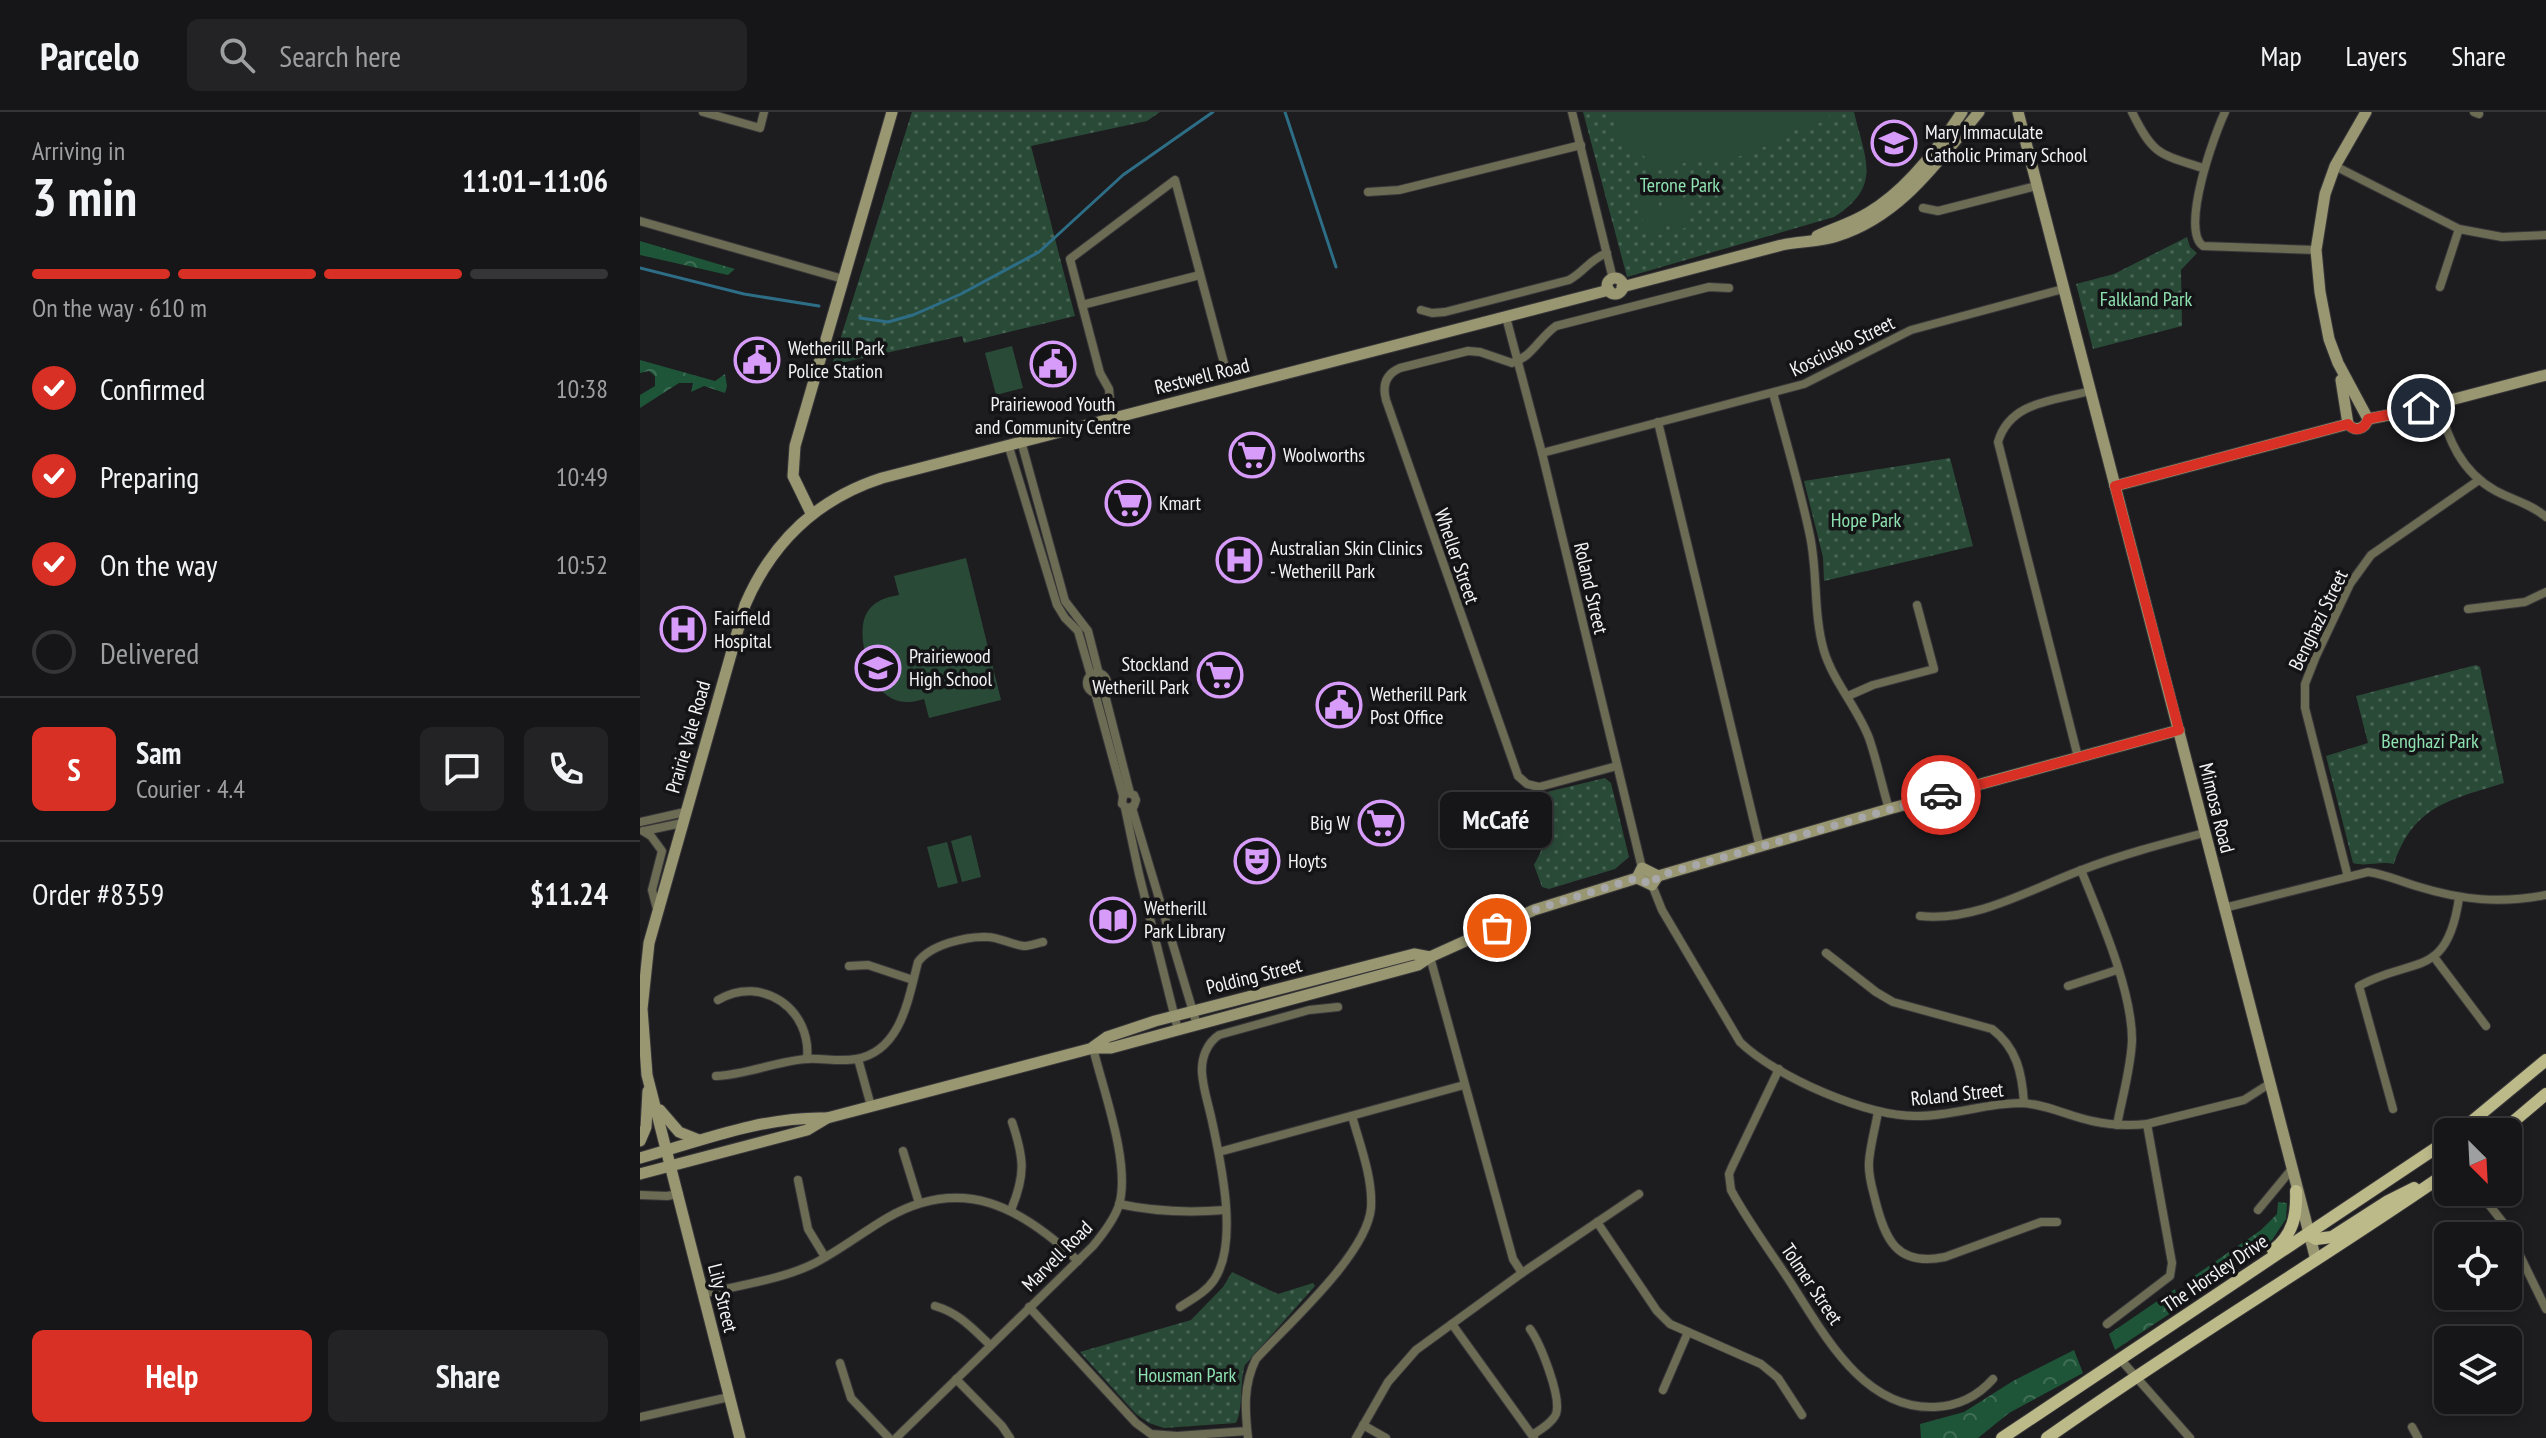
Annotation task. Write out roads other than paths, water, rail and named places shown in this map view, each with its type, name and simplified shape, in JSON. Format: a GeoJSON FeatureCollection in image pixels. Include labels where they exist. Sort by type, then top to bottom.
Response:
{"type":"FeatureCollection","features":[{"type":"Feature","properties":{"kind":"main road"},"geometry":{"type":"LineString","coordinates":[[811,513],[795,483],[793,458],[892,112]]}},
{"type":"Feature","properties":{"kind":"main road","name":"Restwell Road"},"geometry":{"type":"LineString","coordinates":[[811,513],[869,482],[1506,317],[1615,285],[1809,239],[1854,221],[1887,200],[1913,175],[1962,112]]}},
{"type":"Feature","properties":{"kind":"main road","name":"Restwell Road"},"geometry":{"type":"LineString","coordinates":[[1809,239],[1838,236],[1872,221],[1892,207],[1920,183],[1979,112]]}},
{"type":"Feature","properties":{"kind":"main road","name":"Mimosa Road"},"geometry":{"type":"LineString","coordinates":[[2010,112],[2024,132]]}},
{"type":"Feature","properties":{"kind":"main road","name":"Mimosa Road"},"geometry":{"type":"LineString","coordinates":[[2018,112],[2316,1260]]}},
{"type":"Feature","properties":{"kind":"main road"},"geometry":{"type":"LineString","coordinates":[[2356,416],[2323,313],[2316,250],[2325,194],[2335,166],[2366,112]]}},
{"type":"Feature","properties":{"kind":"main road"},"geometry":{"type":"LineString","coordinates":[[2115,486],[2356,416],[2438,403],[2546,375]]}},
{"type":"Feature","properties":{"kind":"main road","name":"Prairie Vale Road"},"geometry":{"type":"LineString","coordinates":[[672,1166],[647,1075],[642,1009],[649,943],[745,605],[756,579],[773,553],[811,513]]}},
{"type":"Feature","properties":{"kind":"main road"},"geometry":{"type":"LineString","coordinates":[[1640,873],[1655,880],[1889,809],[2179,730]]}},
{"type":"Feature","properties":{"kind":"main road","name":"Polding Street"},"geometry":{"type":"LineString","coordinates":[[640,1158],[788,1120],[827,1118],[1093,1048],[1111,1048],[1418,965],[1534,910],[1640,873]]}},
{"type":"Feature","properties":{"kind":"main road","name":"Polding Street"},"geometry":{"type":"LineString","coordinates":[[1093,1048],[1107,1037],[1174,1016],[1414,954],[1430,957]]}},
{"type":"Feature","properties":{"kind":"main road"},"geometry":{"type":"LineString","coordinates":[[2476,1118],[2546,1060]]}},
{"type":"Feature","properties":{"kind":"main road"},"geometry":{"type":"LineString","coordinates":[[640,1141],[646,1127],[647,1075]]}},
{"type":"Feature","properties":{"kind":"main road"},"geometry":{"type":"LineString","coordinates":[[2518,1118],[2546,1094]]}},
{"type":"Feature","properties":{"kind":"main road"},"geometry":{"type":"LineString","coordinates":[[655,1103],[679,1132],[701,1141]]}},
{"type":"Feature","properties":{"kind":"main road","name":"Polding Street"},"geometry":{"type":"LineString","coordinates":[[640,1174],[807,1130],[827,1118]]}},
{"type":"Feature","properties":{"kind":"main road","name":"The Horsley Drive"},"geometry":{"type":"LineString","coordinates":[[2002,1438],[2434,1150]]}},
{"type":"Feature","properties":{"kind":"main road","name":"Lily Street"},"geometry":{"type":"LineString","coordinates":[[672,1166],[740,1438]]}},
{"type":"Feature","properties":{"kind":"main road"},"geometry":{"type":"LineString","coordinates":[[2309,1235],[2316,1239],[2332,1237],[2388,1201],[2434,1178]]}},
{"type":"Feature","properties":{"kind":"main road","name":"The Horsley Drive"},"geometry":{"type":"LineString","coordinates":[[2047,1438],[2135,1376],[2434,1180]]}},
{"type":"Feature","properties":{"kind":"main road"},"geometry":{"type":"LineString","coordinates":[[2211,1299],[2284,1241],[2294,1220],[2296,1191]]}},
{"type":"Feature","properties":{"kind":"street"},"geometry":{"type":"LineString","coordinates":[[703,112],[760,128],[764,112]]}},
{"type":"Feature","properties":{"kind":"street"},"geometry":{"type":"LineString","coordinates":[[1572,112],[1615,285]]}},
{"type":"Feature","properties":{"kind":"street"},"geometry":{"type":"LineString","coordinates":[[2132,112],[2153,148],[2166,156],[2203,168]]}},
{"type":"Feature","properties":{"kind":"street"},"geometry":{"type":"LineString","coordinates":[[2225,112],[2203,168],[2195,237],[2200,244],[2316,250]]}},
{"type":"Feature","properties":{"kind":"street"},"geometry":{"type":"LineString","coordinates":[[1368,192],[1399,190],[1581,145]]}},
{"type":"Feature","properties":{"kind":"street"},"geometry":{"type":"LineString","coordinates":[[2335,166],[2459,229],[2502,237],[2546,235]]}},
{"type":"Feature","properties":{"kind":"street"},"geometry":{"type":"LineString","coordinates":[[1112,418],[1109,389],[1100,373],[1070,259],[1175,180],[1225,367]]}},
{"type":"Feature","properties":{"kind":"street"},"geometry":{"type":"LineString","coordinates":[[1923,208],[1938,211],[2036,186]]}},
{"type":"Feature","properties":{"kind":"street"},"geometry":{"type":"LineString","coordinates":[[640,221],[843,279]]}},
{"type":"Feature","properties":{"kind":"street"},"geometry":{"type":"LineString","coordinates":[[2440,287],[2459,229]]}},
{"type":"Feature","properties":{"kind":"street"},"geometry":{"type":"LineString","coordinates":[[1421,310],[1445,312],[1569,280],[1577,276],[1591,260],[1607,253]]}},
{"type":"Feature","properties":{"kind":"street"},"geometry":{"type":"LineString","coordinates":[[1082,305],[1200,275]]}},
{"type":"Feature","properties":{"kind":"street"},"geometry":{"type":"LineString","coordinates":[[1518,361],[1530,354],[1556,326],[1709,287],[1729,288]]}},
{"type":"Feature","properties":{"kind":"street","name":"Kosciusko Street"},"geometry":{"type":"LineString","coordinates":[[1542,453],[1773,393],[1821,377],[1911,330],[2063,289]]}},
{"type":"Feature","properties":{"kind":"street","name":"Roland Street"},"geometry":{"type":"LineString","coordinates":[[1506,317],[1542,453],[1640,873]]}},
{"type":"Feature","properties":{"kind":"street","name":"Wheller Street"},"geometry":{"type":"LineString","coordinates":[[1518,361],[1508,363],[1480,352],[1468,351],[1400,368],[1391,373],[1385,383],[1386,400],[1518,776],[1527,784],[1539,787],[1617,766]]}},
{"type":"Feature","properties":{"kind":"street"},"geometry":{"type":"LineString","coordinates":[[2078,757],[1998,442],[2001,430],[2015,413],[2090,391]]}},
{"type":"Feature","properties":{"kind":"street"},"geometry":{"type":"LineString","coordinates":[[1773,393],[1810,535],[1815,595],[1825,652],[1834,677],[1848,696],[1869,739],[1889,809]]}},
{"type":"Feature","properties":{"kind":"street"},"geometry":{"type":"LineString","coordinates":[[2438,403],[2455,451],[2479,480],[2539,510],[2546,517]]}},
{"type":"Feature","properties":{"kind":"street"},"geometry":{"type":"LineString","coordinates":[[1658,422],[1760,847]]}},
{"type":"Feature","properties":{"kind":"street"},"geometry":{"type":"LineString","coordinates":[[1021,441],[1065,601],[1088,631],[1095,675],[1088,685],[1100,692]]}},
{"type":"Feature","properties":{"kind":"street"},"geometry":{"type":"LineString","coordinates":[[1008,444],[1057,605],[1078,631],[1095,675],[1106,679],[1100,692],[1126,795],[1136,800],[1129,808]]}},
{"type":"Feature","properties":{"kind":"street","name":"Benghazi Street"},"geometry":{"type":"LineString","coordinates":[[2348,877],[2305,708],[2305,684],[2350,584],[2371,555],[2479,480]]}},
{"type":"Feature","properties":{"kind":"street"},"geometry":{"type":"LineString","coordinates":[[2468,609],[2516,604],[2546,592]]}},
{"type":"Feature","properties":{"kind":"street"},"geometry":{"type":"LineString","coordinates":[[1848,696],[1873,685],[1934,669],[1917,605]]}},
{"type":"Feature","properties":{"kind":"street"},"geometry":{"type":"LineString","coordinates":[[1126,795],[1121,801],[1129,808],[1197,1025]]}},
{"type":"Feature","properties":{"kind":"street"},"geometry":{"type":"LineString","coordinates":[[1129,808],[1147,907],[1178,1030]]}},
{"type":"Feature","properties":{"kind":"street"},"geometry":{"type":"LineString","coordinates":[[641,829],[684,818]]}},
{"type":"Feature","properties":{"kind":"street"},"geometry":{"type":"LineString","coordinates":[[641,829],[651,836],[662,851],[652,890],[658,914]]}},
{"type":"Feature","properties":{"kind":"street"},"geometry":{"type":"LineString","coordinates":[[1920,916],[1954,916],[1999,903],[2137,850],[2204,833]]}},
{"type":"Feature","properties":{"kind":"street"},"geometry":{"type":"LineString","coordinates":[[2081,870],[2107,934],[2131,1023],[2132,1044],[2117,1125]]}},
{"type":"Feature","properties":{"kind":"street"},"geometry":{"type":"LineString","coordinates":[[2224,908],[2368,872],[2459,898],[2510,901],[2546,895]]}},
{"type":"Feature","properties":{"kind":"street","name":"Roland Street"},"geometry":{"type":"LineString","coordinates":[[1655,880],[1662,910],[1740,1042],[1759,1058],[1843,1101],[1878,1112],[1918,1116],[2024,1103],[2091,1121],[2117,1125],[2147,1124],[2244,1100],[2269,1084]]}},
{"type":"Feature","properties":{"kind":"street"},"geometry":{"type":"LineString","coordinates":[[2393,1109],[2359,986],[2371,979],[2421,965],[2434,957],[2456,919],[2459,898]]}},
{"type":"Feature","properties":{"kind":"street"},"geometry":{"type":"LineString","coordinates":[[1147,907],[1159,903]]}},
{"type":"Feature","properties":{"kind":"street"},"geometry":{"type":"LineString","coordinates":[[716,1076],[730,1076],[807,1059],[858,1059],[885,1046],[894,1034],[918,962],[924,953],[989,937],[1024,946],[1043,942]]}},
{"type":"Feature","properties":{"kind":"street"},"geometry":{"type":"LineString","coordinates":[[1826,953],[1893,1002],[1992,1029],[2005,1039],[2019,1066],[2024,1103]]}},
{"type":"Feature","properties":{"kind":"street"},"geometry":{"type":"LineString","coordinates":[[1430,957],[1513,1259],[1522,1273]]}},
{"type":"Feature","properties":{"kind":"street"},"geometry":{"type":"LineString","coordinates":[[2434,957],[2486,1026]]}},
{"type":"Feature","properties":{"kind":"street"},"geometry":{"type":"LineString","coordinates":[[849,966],[868,965],[913,980]]}},
{"type":"Feature","properties":{"kind":"street"},"geometry":{"type":"LineString","coordinates":[[2068,986],[2117,970]]}},
{"type":"Feature","properties":{"kind":"street"},"geometry":{"type":"LineString","coordinates":[[718,1000],[730,993],[772,995],[796,1015],[806,1032],[809,1044],[807,1059]]}},
{"type":"Feature","properties":{"kind":"street"},"geometry":{"type":"LineString","coordinates":[[1180,1307],[1213,1283],[1222,1265],[1226,1241],[1219,1152],[1202,1075],[1202,1062],[1212,1040],[1219,1035],[1309,1010],[1338,1007]]}},
{"type":"Feature","properties":{"kind":"street","name":"Marvell Road"},"geometry":{"type":"LineString","coordinates":[[896,1438],[1108,1228],[1119,1204],[1121,1156],[1093,1048]]}},
{"type":"Feature","properties":{"kind":"street"},"geometry":{"type":"LineString","coordinates":[[858,1059],[871,1106]]}},
{"type":"Feature","properties":{"kind":"street","name":"Tolmer Street"},"geometry":{"type":"LineString","coordinates":[[1779,1069],[1729,1174],[1731,1190],[1837,1350],[1870,1386],[1904,1405],[1943,1406],[1967,1400],[1982,1391],[1993,1379]]}},
{"type":"Feature","properties":{"kind":"street"},"geometry":{"type":"LineString","coordinates":[[1219,1152],[1464,1085]]}},
{"type":"Feature","properties":{"kind":"street"},"geometry":{"type":"LineString","coordinates":[[1878,1112],[1869,1175],[1882,1227],[1890,1242],[1903,1254],[1929,1261],[2041,1222],[2057,1222]]}},
{"type":"Feature","properties":{"kind":"street"},"geometry":{"type":"LineString","coordinates":[[1029,1307],[1151,1436],[1247,1434],[1245,1394],[1248,1376],[1256,1359],[1351,1257],[1367,1227],[1371,1209],[1370,1188],[1352,1116]]}},
{"type":"Feature","properties":{"kind":"street"},"geometry":{"type":"LineString","coordinates":[[1011,1210],[1020,1189],[1023,1171],[1022,1152],[1012,1122]]}},
{"type":"Feature","properties":{"kind":"street"},"geometry":{"type":"LineString","coordinates":[[2107,1324],[2170,1276],[2172,1263],[2147,1124]]}},
{"type":"Feature","properties":{"kind":"street"},"geometry":{"type":"LineString","coordinates":[[903,1151],[919,1203]]}},
{"type":"Feature","properties":{"kind":"street"},"geometry":{"type":"LineString","coordinates":[[2258,1210],[2291,1170]]}},
{"type":"Feature","properties":{"kind":"street"},"geometry":{"type":"LineString","coordinates":[[798,1180],[808,1229],[825,1257]]}},
{"type":"Feature","properties":{"kind":"street"},"geometry":{"type":"LineString","coordinates":[[640,1195],[679,1194]]}},
{"type":"Feature","properties":{"kind":"street"},"geometry":{"type":"LineString","coordinates":[[1356,1438],[1400,1367],[1416,1350],[1639,1194]]}},
{"type":"Feature","properties":{"kind":"street"},"geometry":{"type":"LineString","coordinates":[[703,1294],[785,1274],[825,1257],[890,1216],[919,1203],[946,1199],[977,1200],[1011,1210],[1050,1234],[1078,1261]]}},
{"type":"Feature","properties":{"kind":"street"},"geometry":{"type":"LineString","coordinates":[[1119,1204],[1153,1212],[1225,1210]]}},
{"type":"Feature","properties":{"kind":"street"},"geometry":{"type":"LineString","coordinates":[[2490,1206],[2505,1225],[2546,1309]]}},
{"type":"Feature","properties":{"kind":"street"},"geometry":{"type":"LineString","coordinates":[[1597,1222],[1657,1311],[1670,1324],[1743,1353],[1761,1364],[1778,1378],[1802,1415]]}},
{"type":"Feature","properties":{"kind":"street"},"geometry":{"type":"LineString","coordinates":[[935,1306],[951,1310],[990,1345]]}},
{"type":"Feature","properties":{"kind":"street"},"geometry":{"type":"LineString","coordinates":[[1452,1324],[1533,1437],[1556,1414],[1556,1402],[1543,1353],[1530,1329]]}},
{"type":"Feature","properties":{"kind":"street"},"geometry":{"type":"LineString","coordinates":[[1663,1390],[1688,1332]]}},
{"type":"Feature","properties":{"kind":"street"},"geometry":{"type":"LineString","coordinates":[[2121,1360],[2190,1438]]}},
{"type":"Feature","properties":{"kind":"street"},"geometry":{"type":"LineString","coordinates":[[840,1363],[851,1398],[889,1438]]}},
{"type":"Feature","properties":{"kind":"street"},"geometry":{"type":"LineString","coordinates":[[956,1379],[1010,1438]]}},
{"type":"Feature","properties":{"kind":"street"},"geometry":{"type":"LineString","coordinates":[[640,1417],[729,1397]]}},
{"type":"Feature","properties":{"kind":"street"},"geometry":{"type":"LineString","coordinates":[[1363,1425],[1386,1438]]}},
{"type":"Feature","properties":{"kind":"street"},"geometry":{"type":"LineString","coordinates":[[2412,1427],[2418,1438]]}},
{"type":"Feature","properties":{"kind":"waterway"},"geometry":{"type":"LineString","coordinates":[[860,318],[888,322],[913,315],[961,294],[1039,252],[1123,175],[1213,112]]}},
{"type":"Feature","properties":{"kind":"waterway"},"geometry":{"type":"LineString","coordinates":[[1285,112],[1336,267]]}},
{"type":"Feature","properties":{"kind":"waterway"},"geometry":{"type":"LineString","coordinates":[[640,268],[744,294],[819,306]]}},
{"type":"Feature","properties":{"kind":"place","name":"Mary Immaculate Catholic Primary School"},"geometry":{"type":"Point","coordinates":[1894,143]}},
{"type":"Feature","properties":{"kind":"place","name":"Wetherill Park Police Station"},"geometry":{"type":"Point","coordinates":[757,360]}},
{"type":"Feature","properties":{"kind":"place","name":"Prairiewood Youth and Community Centre"},"geometry":{"type":"Point","coordinates":[1053,364]}},
{"type":"Feature","properties":{"kind":"place","name":"Woolworths"},"geometry":{"type":"Point","coordinates":[1252,455]}},
{"type":"Feature","properties":{"kind":"place","name":"Kmart"},"geometry":{"type":"Point","coordinates":[1128,503]}},
{"type":"Feature","properties":{"kind":"place","name":"Australian Skin Clinics - Wetherill Park"},"geometry":{"type":"Point","coordinates":[1239,560]}},
{"type":"Feature","properties":{"kind":"place","name":"Fairfield Hospital"},"geometry":{"type":"Point","coordinates":[683,629]}},
{"type":"Feature","properties":{"kind":"place","name":"Prairiewood High School"},"geometry":{"type":"Point","coordinates":[878,668]}},
{"type":"Feature","properties":{"kind":"place","name":"Stockland Wetherill Park"},"geometry":{"type":"Point","coordinates":[1220,675]}},
{"type":"Feature","properties":{"kind":"place","name":"Wetherill Park Post Office"},"geometry":{"type":"Point","coordinates":[1339,705]}},
{"type":"Feature","properties":{"kind":"place","name":"Big W"},"geometry":{"type":"Point","coordinates":[1381,823]}},
{"type":"Feature","properties":{"kind":"place","name":"Hoyts"},"geometry":{"type":"Point","coordinates":[1257,861]}},
{"type":"Feature","properties":{"kind":"place","name":"Wetherill Park Library"},"geometry":{"type":"Point","coordinates":[1113,920]}},
{"type":"Feature","properties":{"kind":"place","name":"McCafé"},"geometry":{"type":"Point","coordinates":[1497,928]}},
{"type":"Feature","properties":{"kind":"park label","name":"Terone Park"},"geometry":{"type":"Point","coordinates":[1680,185]}},
{"type":"Feature","properties":{"kind":"park label","name":"Falkland Park"},"geometry":{"type":"Point","coordinates":[2146,299]}},
{"type":"Feature","properties":{"kind":"park label","name":"Hope Park"},"geometry":{"type":"Point","coordinates":[1866,520]}},
{"type":"Feature","properties":{"kind":"park label","name":"Benghazi Park"},"geometry":{"type":"Point","coordinates":[2430,741]}},
{"type":"Feature","properties":{"kind":"park label","name":"Housman Park"},"geometry":{"type":"Point","coordinates":[1187,1375]}}]}
